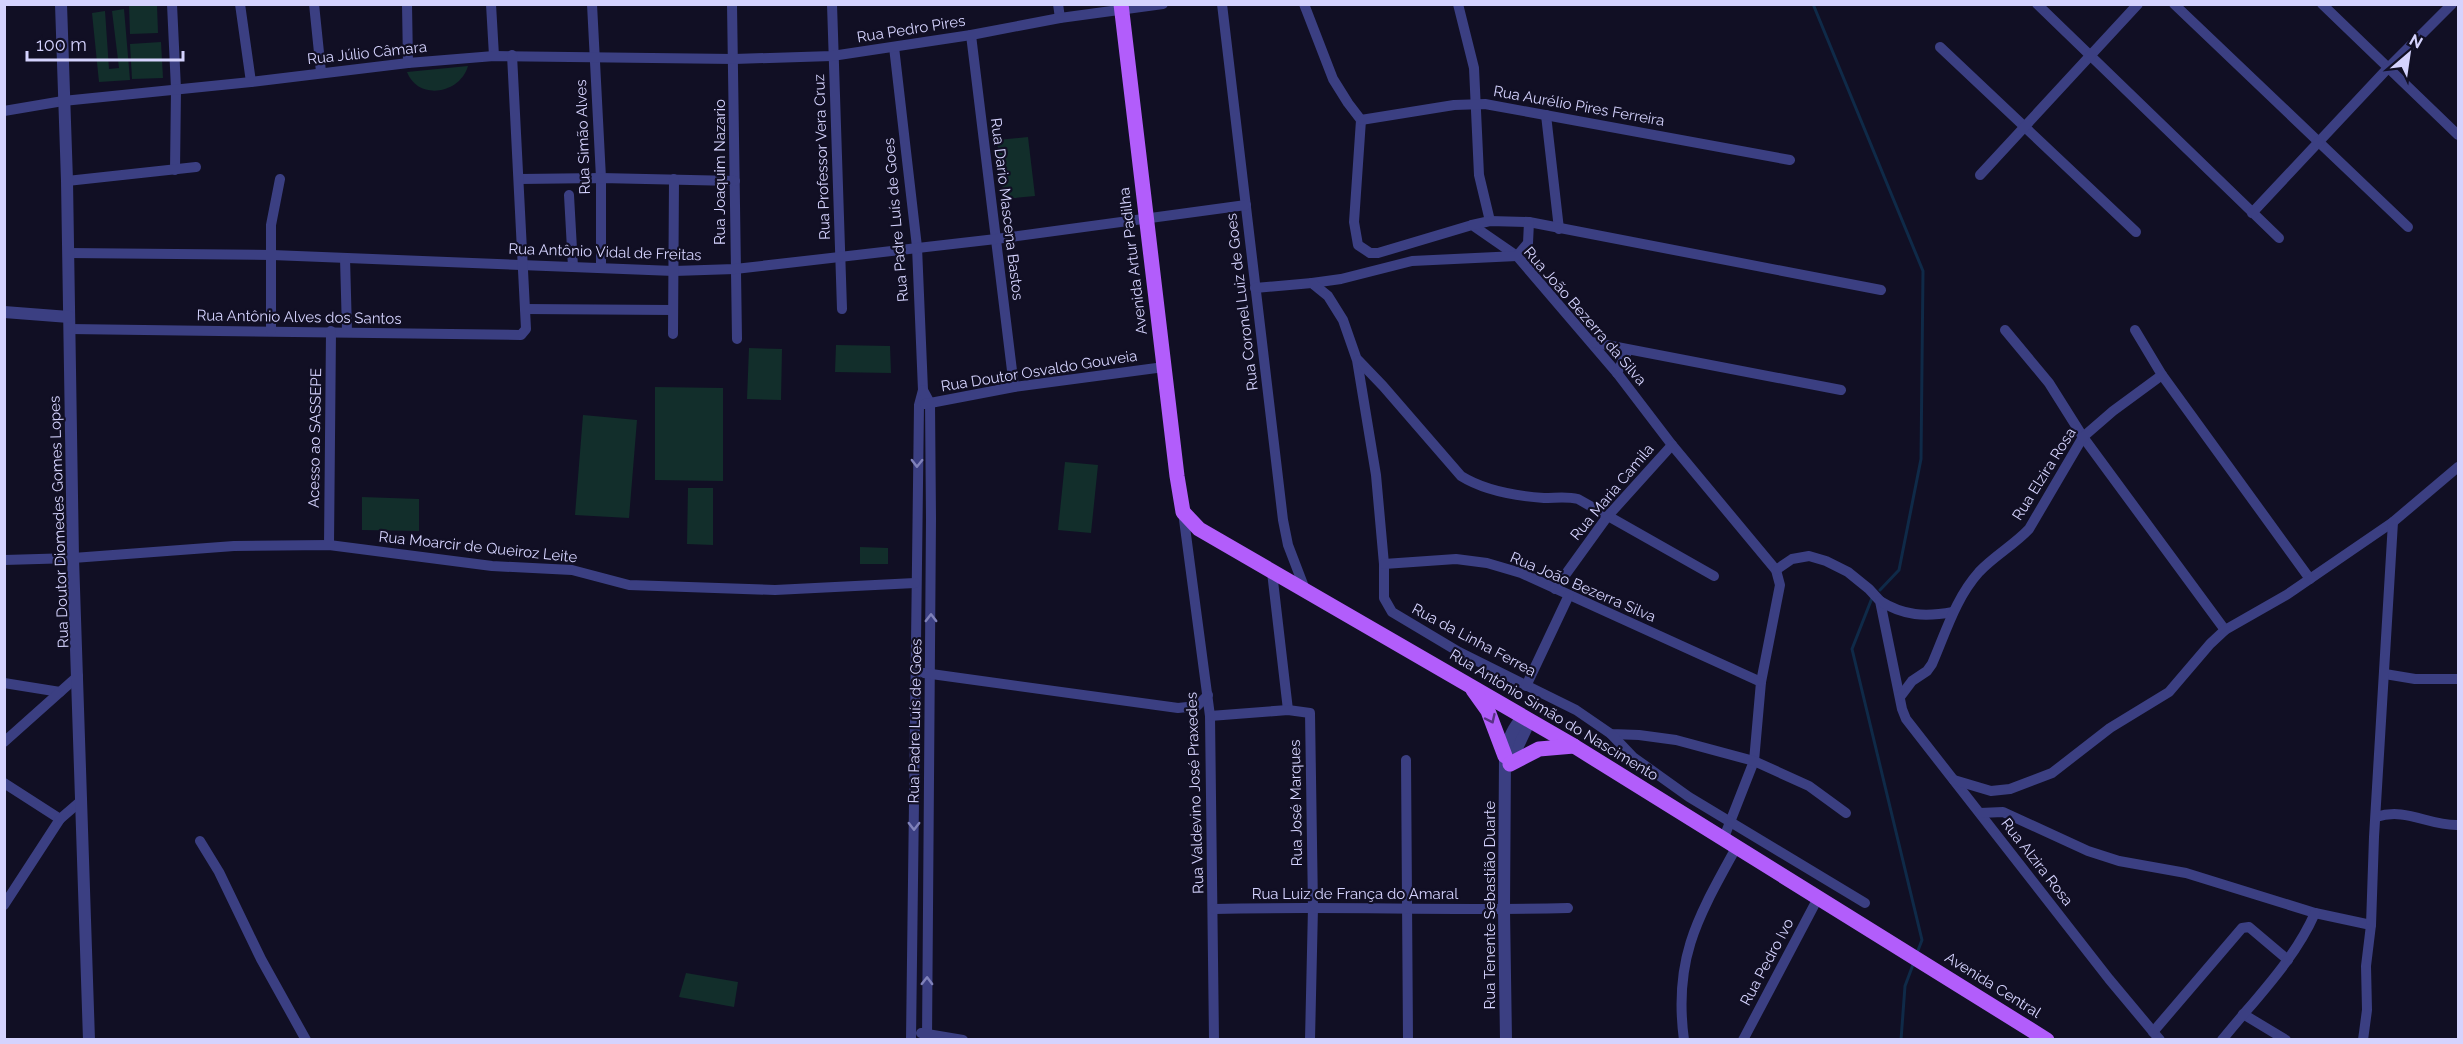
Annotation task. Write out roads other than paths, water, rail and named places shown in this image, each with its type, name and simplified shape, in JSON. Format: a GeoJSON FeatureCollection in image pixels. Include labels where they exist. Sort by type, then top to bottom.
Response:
{"type":"FeatureCollection","features":[{"type":"Feature","properties":{"kind":"main road","name":"Avenida Artur Padilha"},"geometry":{"type":"LineString","coordinates":[[1121,7],[1145,219],[1183,512]]}},
{"type":"Feature","properties":{"kind":"main road","name":"Rua Antônio Simão do Nascimento"},"geometry":{"type":"LineString","coordinates":[[1183,512],[1199,529],[1524,716],[1906,952]]}},
{"type":"Feature","properties":{"kind":"main road"},"geometry":{"type":"LineString","coordinates":[[1469,685],[1488,711],[1507,763],[1539,749],[1574,746]]}},
{"type":"Feature","properties":{"kind":"main road","name":"Avenida Central"},"geometry":{"type":"LineString","coordinates":[[1906,952],[2041,1038]]}},
{"type":"Feature","properties":{"kind":"street","name":"Rua Doutor Diomedes Gomes Lopes"},"geometry":{"type":"LineString","coordinates":[[62,4],[73,558],[88,1040]]}},
{"type":"Feature","properties":{"kind":"street"},"geometry":{"type":"LineString","coordinates":[[172,4],[176,88],[175,170]]}},
{"type":"Feature","properties":{"kind":"street"},"geometry":{"type":"LineString","coordinates":[[240,4],[251,82]]}},
{"type":"Feature","properties":{"kind":"street"},"geometry":{"type":"LineString","coordinates":[[314,4],[321,72]]}},
{"type":"Feature","properties":{"kind":"street"},"geometry":{"type":"LineString","coordinates":[[407,4],[408,63]]}},
{"type":"Feature","properties":{"kind":"street"},"geometry":{"type":"LineString","coordinates":[[491,4],[494,56]]}},
{"type":"Feature","properties":{"kind":"street","name":"Rua Simão Alves"},"geometry":{"type":"LineString","coordinates":[[592,4],[601,178],[600,268]]}},
{"type":"Feature","properties":{"kind":"street","name":"Rua Joaquim Nazario"},"geometry":{"type":"LineString","coordinates":[[732,4],[737,339]]}},
{"type":"Feature","properties":{"kind":"street","name":"Rua Professor Vera Cruz"},"geometry":{"type":"LineString","coordinates":[[832,4],[842,309]]}},
{"type":"Feature","properties":{"kind":"street"},"geometry":{"type":"LineString","coordinates":[[1058,4],[1060,18]]}},
{"type":"Feature","properties":{"kind":"street","name":"Rua Pedro Pires"},"geometry":{"type":"LineString","coordinates":[[734,59],[832,56],[971,35],[1121,7],[1163,4]]}},
{"type":"Feature","properties":{"kind":"street","name":"Rua Coronel Luiz de Goes"},"geometry":{"type":"LineString","coordinates":[[1222,4],[1283,520],[1288,545],[1306,592]]}},
{"type":"Feature","properties":{"kind":"street"},"geometry":{"type":"LineString","coordinates":[[1458,4],[1474,68],[1479,175],[1490,220]]}},
{"type":"Feature","properties":{"kind":"street"},"geometry":{"type":"LineString","coordinates":[[2037,4],[2279,238]]}},
{"type":"Feature","properties":{"kind":"street"},"geometry":{"type":"LineString","coordinates":[[1980,175],[2138,4]]}},
{"type":"Feature","properties":{"kind":"street"},"geometry":{"type":"LineString","coordinates":[[2174,4],[2408,227]]}},
{"type":"Feature","properties":{"kind":"street"},"geometry":{"type":"LineString","coordinates":[[2322,4],[2458,135]]}},
{"type":"Feature","properties":{"kind":"street"},"geometry":{"type":"LineString","coordinates":[[2253,213],[2388,68],[2452,4]]}},
{"type":"Feature","properties":{"kind":"street"},"geometry":{"type":"LineString","coordinates":[[1306,8],[1334,80],[1347,103],[1361,120],[1354,222],[1358,244],[1370,253],[1386,252],[1422,238],[1490,220],[1529,222],[1881,290]]}},
{"type":"Feature","properties":{"kind":"street","name":"Rua Dario Mascena Bastos"},"geometry":{"type":"LineString","coordinates":[[971,35],[1014,387]]}},
{"type":"Feature","properties":{"kind":"street","name":"Rua Padre Luís de Goes"},"geometry":{"type":"LineString","coordinates":[[894,47],[917,247],[924,404],[930,673],[927,1036]]}},
{"type":"Feature","properties":{"kind":"street"},"geometry":{"type":"LineString","coordinates":[[1940,47],[2136,232]]}},
{"type":"Feature","properties":{"kind":"street","name":"Rua Júlio Câmara"},"geometry":{"type":"LineString","coordinates":[[4,111],[63,101],[176,88],[494,56],[734,59]]}},
{"type":"Feature","properties":{"kind":"street"},"geometry":{"type":"LineString","coordinates":[[512,56],[525,309],[673,310]]}},
{"type":"Feature","properties":{"kind":"street","name":"Rua Aurélio Pires Ferreira"},"geometry":{"type":"LineString","coordinates":[[1361,120],[1454,105],[1485,104],[1790,160]]}},
{"type":"Feature","properties":{"kind":"street"},"geometry":{"type":"LineString","coordinates":[[1546,115],[1559,229]]}},
{"type":"Feature","properties":{"kind":"street"},"geometry":{"type":"LineString","coordinates":[[67,181],[196,167]]}},
{"type":"Feature","properties":{"kind":"street"},"geometry":{"type":"LineString","coordinates":[[271,331],[271,215],[280,179]]}},
{"type":"Feature","properties":{"kind":"street"},"geometry":{"type":"LineString","coordinates":[[520,179],[735,181]]}},
{"type":"Feature","properties":{"kind":"street"},"geometry":{"type":"LineString","coordinates":[[673,334],[674,179]]}},
{"type":"Feature","properties":{"kind":"street"},"geometry":{"type":"LineString","coordinates":[[569,195],[573,267]]}},
{"type":"Feature","properties":{"kind":"street","name":"Rua Antônio Vidal de Freitas"},"geometry":{"type":"LineString","coordinates":[[68,253],[272,255],[674,271],[735,268],[996,239],[1246,205]]}},
{"type":"Feature","properties":{"kind":"street"},"geometry":{"type":"LineString","coordinates":[[1255,288],[1341,279],[1412,261],[1517,256],[1528,243],[1529,222]]}},
{"type":"Feature","properties":{"kind":"street","name":"Rua João Bezerra da Silva"},"geometry":{"type":"LineString","coordinates":[[1472,225],[1517,256],[1617,373],[1672,445],[1776,570],[1780,585],[1761,682]]}},
{"type":"Feature","properties":{"kind":"street"},"geometry":{"type":"LineString","coordinates":[[345,258],[347,331]]}},
{"type":"Feature","properties":{"kind":"street","name":"Rua da Linha Ferrea"},"geometry":{"type":"LineString","coordinates":[[1312,283],[1328,296],[1340,314],[1357,360],[1376,475],[1384,564],[1384,598],[1392,612],[1459,652],[1576,710],[1611,734],[1648,768],[1731,823],[1865,903]]}},
{"type":"Feature","properties":{"kind":"street","name":"Rua Antônio Alves dos Santos"},"geometry":{"type":"LineString","coordinates":[[69,323],[271,331],[517,336],[526,329],[525,309]]}},
{"type":"Feature","properties":{"kind":"street"},"geometry":{"type":"LineString","coordinates":[[4,312],[69,323]]}},
{"type":"Feature","properties":{"kind":"street"},"geometry":{"type":"LineString","coordinates":[[2005,330],[2049,383],[2083,437],[2225,630]]}},
{"type":"Feature","properties":{"kind":"street"},"geometry":{"type":"LineString","coordinates":[[2135,330],[2162,375],[2310,579]]}},
{"type":"Feature","properties":{"kind":"street","name":"Acesso ao SASSEPE"},"geometry":{"type":"LineString","coordinates":[[328,545],[331,331]]}},
{"type":"Feature","properties":{"kind":"street"},"geometry":{"type":"LineString","coordinates":[[1591,342],[1841,390]]}},
{"type":"Feature","properties":{"kind":"street"},"geometry":{"type":"LineString","coordinates":[[1617,373],[1628,350]]}},
{"type":"Feature","properties":{"kind":"street"},"geometry":{"type":"LineString","coordinates":[[1357,360],[1383,386],[1461,476],[1484,487],[1530,497],[1572,497],[1714,576]]}},
{"type":"Feature","properties":{"kind":"street","name":"Rua Doutor Osvaldo Gouveia"},"geometry":{"type":"LineString","coordinates":[[924,404],[1014,387],[1164,367]]}},
{"type":"Feature","properties":{"kind":"street","name":"Rua Elzira Rosa"},"geometry":{"type":"LineString","coordinates":[[1900,697],[1912,681],[1928,671],[1961,596],[1981,570],[2018,541],[2029,529],[2083,437],[2162,375]]}},
{"type":"Feature","properties":{"kind":"street","name":"Rua Padre Luís de Goes"},"geometry":{"type":"LineString","coordinates":[[911,1036],[915,583],[924,404]]}},
{"type":"Feature","properties":{"kind":"street","name":"Rua Maria Camila"},"geometry":{"type":"LineString","coordinates":[[1555,589],[1607,517],[1672,445]]}},
{"type":"Feature","properties":{"kind":"street"},"geometry":{"type":"LineString","coordinates":[[1953,780],[1991,791],[2010,789],[2052,773],[2110,728],[2169,692],[2225,630],[2288,594],[2393,522],[2458,467]]}},
{"type":"Feature","properties":{"kind":"street","name":"Rua Valdevino José Praxedes"},"geometry":{"type":"LineString","coordinates":[[1183,512],[1210,716],[1214,1040]]}},
{"type":"Feature","properties":{"kind":"street"},"geometry":{"type":"LineString","coordinates":[[2363,1040],[2367,1010],[2366,966],[2371,925],[2393,522]]}},
{"type":"Feature","properties":{"kind":"street","name":"Rua Moarcir de Queiroz Leite"},"geometry":{"type":"LineString","coordinates":[[4,560],[73,558],[234,546],[328,545],[492,566],[572,570],[629,585],[775,590],[915,583]]}},
{"type":"Feature","properties":{"kind":"street"},"geometry":{"type":"LineString","coordinates":[[1776,570],[1792,559],[1809,556],[1826,561],[1857,578],[1880,601],[1892,609],[1911,615],[1953,612]]}},
{"type":"Feature","properties":{"kind":"street","name":"Rua João Bezerra Silva"},"geometry":{"type":"LineString","coordinates":[[1384,564],[1467,560],[1521,573],[1761,682]]}},
{"type":"Feature","properties":{"kind":"street"},"geometry":{"type":"LineString","coordinates":[[1210,716],[1288,710],[1272,572]]}},
{"type":"Feature","properties":{"kind":"street"},"geometry":{"type":"LineString","coordinates":[[1526,686],[1569,595]]}},
{"type":"Feature","properties":{"kind":"street"},"geometry":{"type":"LineString","coordinates":[[1880,601],[1900,697]]}},
{"type":"Feature","properties":{"kind":"street"},"geometry":{"type":"LineString","coordinates":[[915,673],[930,673],[1178,708],[1197,706],[1208,696]]}},
{"type":"Feature","properties":{"kind":"street"},"geometry":{"type":"LineString","coordinates":[[2385,674],[2415,679],[2458,679]]}},
{"type":"Feature","properties":{"kind":"street"},"geometry":{"type":"LineString","coordinates":[[4,742],[78,676]]}},
{"type":"Feature","properties":{"kind":"street"},"geometry":{"type":"LineString","coordinates":[[1684,1040],[1681,1016],[1686,955],[1699,915],[1729,844],[1731,823],[1754,761],[1761,682]]}},
{"type":"Feature","properties":{"kind":"street"},"geometry":{"type":"LineString","coordinates":[[4,683],[60,692]]}},
{"type":"Feature","properties":{"kind":"street","name":"Rua Alzira Rosa"},"geometry":{"type":"LineString","coordinates":[[1900,697],[1906,718],[2156,1036]]}},
{"type":"Feature","properties":{"kind":"street","name":"Rua José Marques"},"geometry":{"type":"LineString","coordinates":[[1288,710],[1307,711],[1310,714],[1313,906],[1310,1040]]}},
{"type":"Feature","properties":{"kind":"street","name":"Rua Tenente Sebastião Duarte"},"geometry":{"type":"LineString","coordinates":[[1506,1040],[1504,910],[1508,742],[1524,716]]}},
{"type":"Feature","properties":{"kind":"street"},"geometry":{"type":"LineString","coordinates":[[1611,734],[1676,740],[1706,746],[1754,761],[1809,786],[1846,813]]}},
{"type":"Feature","properties":{"kind":"street"},"geometry":{"type":"LineString","coordinates":[[1407,760],[1408,1040]]}},
{"type":"Feature","properties":{"kind":"street"},"geometry":{"type":"LineString","coordinates":[[4,783],[60,819]]}},
{"type":"Feature","properties":{"kind":"street"},"geometry":{"type":"LineString","coordinates":[[4,905],[60,819],[82,800]]}},
{"type":"Feature","properties":{"kind":"street"},"geometry":{"type":"LineString","coordinates":[[1980,813],[2003,812],[2088,851],[2109,858],[2186,873],[2315,913],[2371,925]]}},
{"type":"Feature","properties":{"kind":"street"},"geometry":{"type":"LineString","coordinates":[[2376,817],[2399,813],[2458,825]]}},
{"type":"Feature","properties":{"kind":"street"},"geometry":{"type":"LineString","coordinates":[[200,841],[219,872],[261,959],[306,1040]]}},
{"type":"Feature","properties":{"kind":"street","name":"Rua Pedro Ivo"},"geometry":{"type":"LineString","coordinates":[[1743,1040],[1818,898]]}},
{"type":"Feature","properties":{"kind":"street","name":"Rua Luiz de França do Amaral"},"geometry":{"type":"LineString","coordinates":[[1214,909],[1313,906],[1504,910],[1568,908]]}},
{"type":"Feature","properties":{"kind":"street"},"geometry":{"type":"LineString","coordinates":[[2222,1040],[2288,960],[2315,913]]}},
{"type":"Feature","properties":{"kind":"street"},"geometry":{"type":"LineString","coordinates":[[2156,1036],[2242,928],[2249,927],[2288,960]]}},
{"type":"Feature","properties":{"kind":"street"},"geometry":{"type":"LineString","coordinates":[[2243,1014],[2286,1040]]}},
{"type":"Feature","properties":{"kind":"street"},"geometry":{"type":"LineString","coordinates":[[911,1036],[963,1040]]}},
{"type":"Feature","properties":{"kind":"waterway"},"geometry":{"type":"LineString","coordinates":[[1813,4],[1923,271],[1921,459],[1899,570],[1880,590]]}},
{"type":"Feature","properties":{"kind":"waterway"},"geometry":{"type":"LineString","coordinates":[[1872,598],[1852,649],[1922,940],[1917,953]]}},
{"type":"Feature","properties":{"kind":"waterway"},"geometry":{"type":"LineString","coordinates":[[1901,1040],[1905,986],[1914,962]]}}]}
